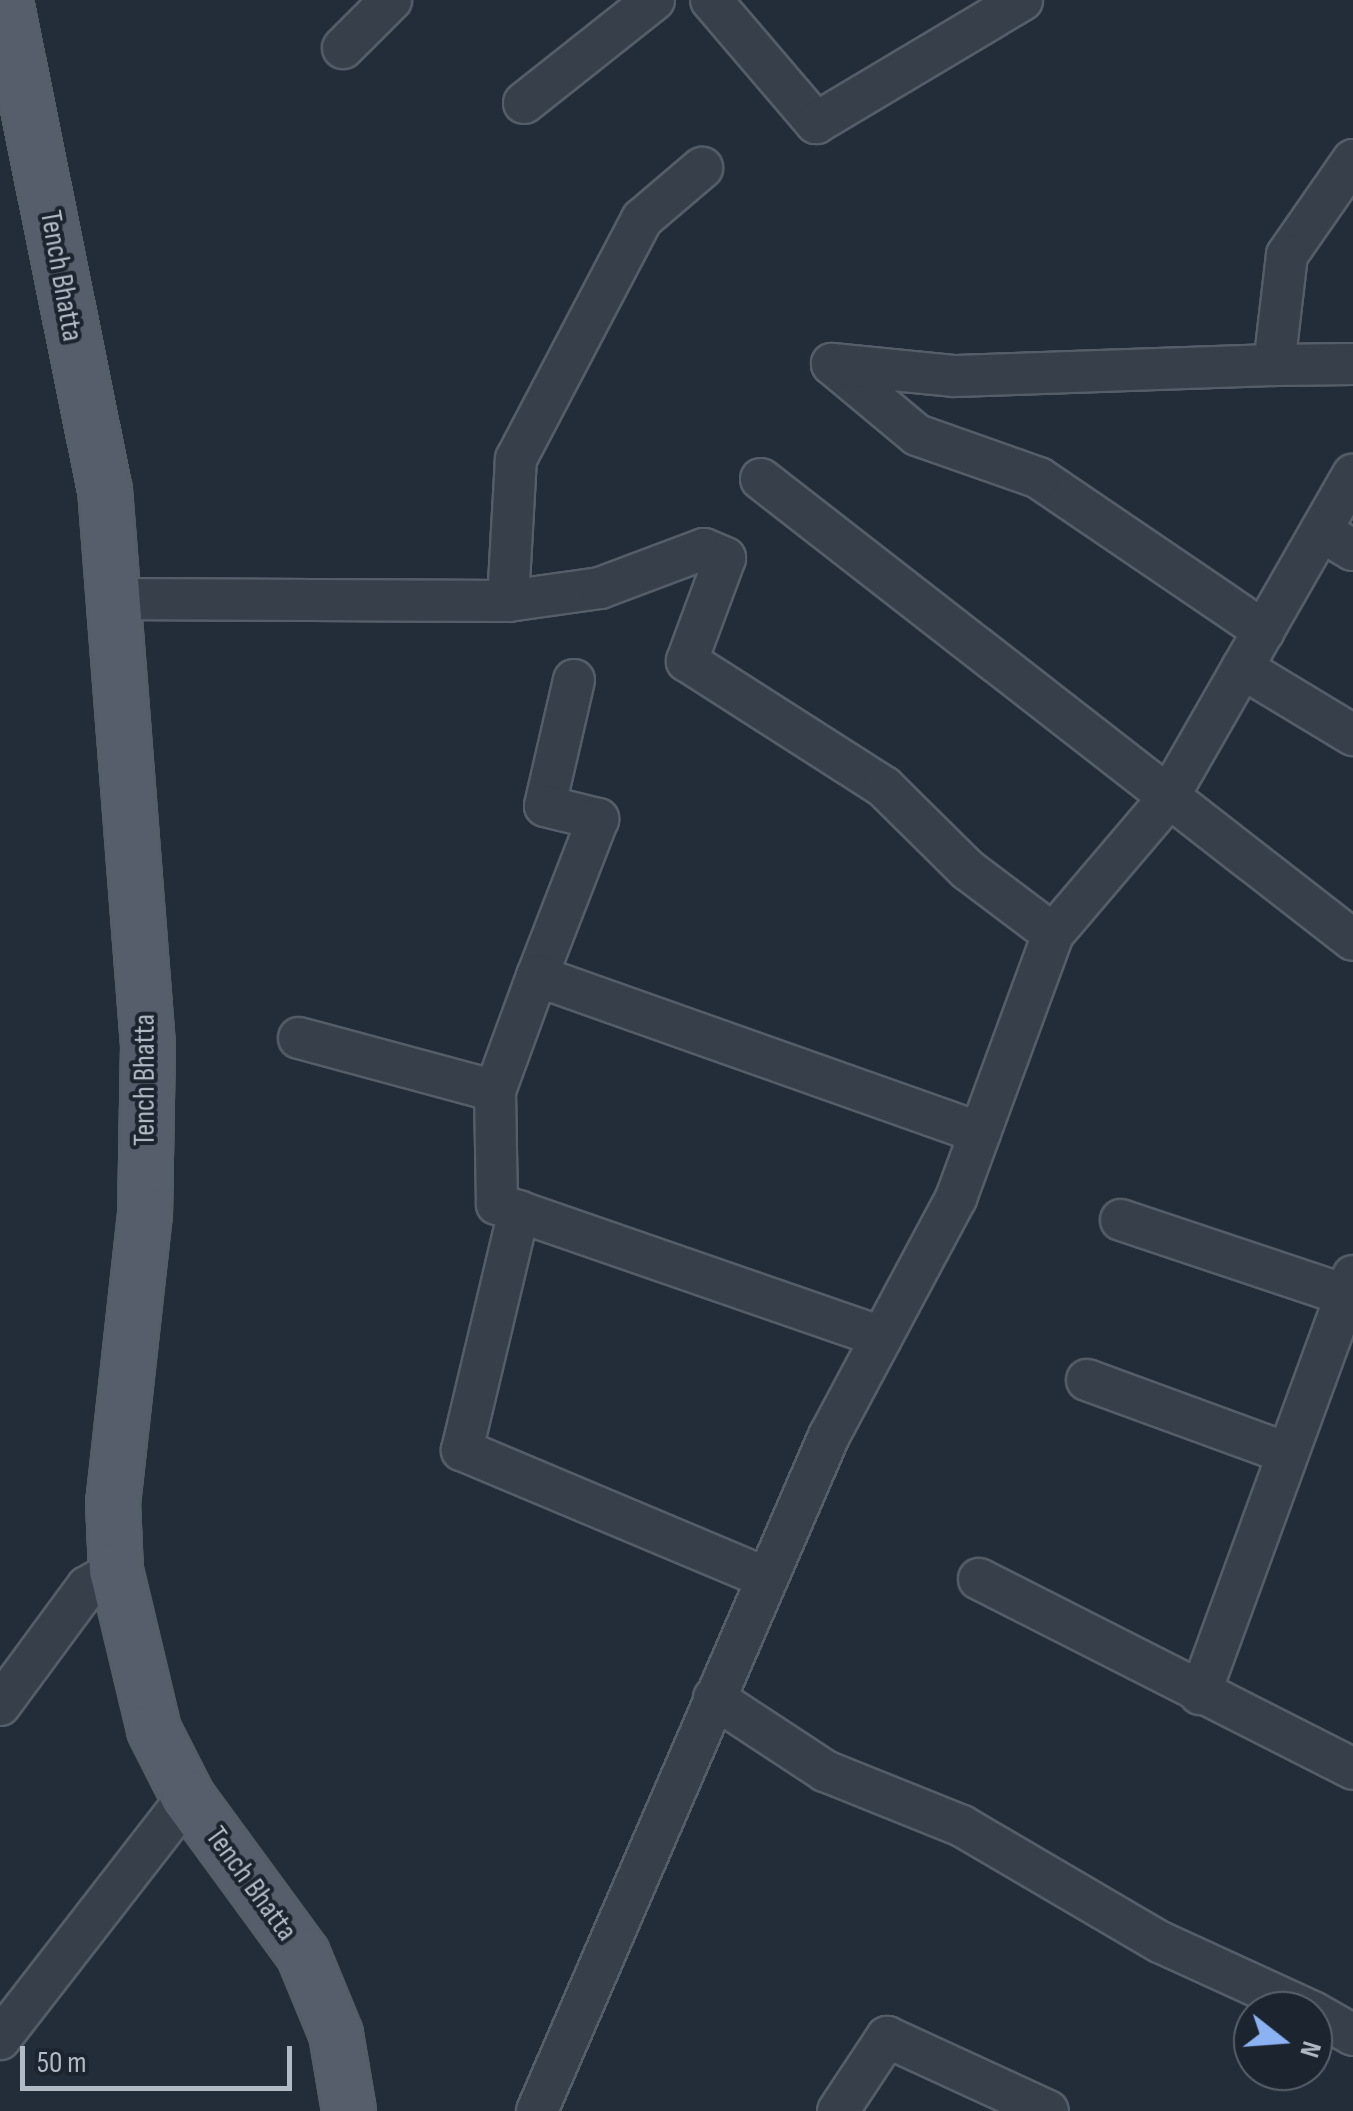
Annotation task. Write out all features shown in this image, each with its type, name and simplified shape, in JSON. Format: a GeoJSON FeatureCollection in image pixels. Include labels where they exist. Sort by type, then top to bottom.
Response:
{"type":"FeatureCollection","features":[{"type":"Feature","properties":{"kind":"main road","name":"Tench Bhatta"},"geometry":{"type":"LineString","coordinates":[[6,0],[105,489],[148,1045],[144,1214],[113,1502],[116,1570],[154,1730],[188,1798],[303,1954],[336,2034],[349,2111]]}},
{"type":"Feature","properties":{"kind":"street"},"geometry":{"type":"LineString","coordinates":[[343,48],[392,0]]}},
{"type":"Feature","properties":{"kind":"street"},"geometry":{"type":"LineString","coordinates":[[524,103],[654,0]]}},
{"type":"Feature","properties":{"kind":"street"},"geometry":{"type":"LineString","coordinates":[[711,0],[816,123],[1022,0]]}},
{"type":"Feature","properties":{"kind":"street"},"geometry":{"type":"LineString","coordinates":[[1274,365],[1287,255],[1341,198],[1353,160]]}},
{"type":"Feature","properties":{"kind":"street"},"geometry":{"type":"LineString","coordinates":[[508,601],[516,459],[642,218],[702,168]]}},
{"type":"Feature","properties":{"kind":"street"},"geometry":{"type":"LineString","coordinates":[[1264,631],[1039,478],[916,436],[832,364],[955,376],[1353,364]]}},
{"type":"Feature","properties":{"kind":"street"},"geometry":{"type":"LineString","coordinates":[[537,2111],[766,1578],[980,1133],[1054,934],[1166,802],[1264,631],[1337,540],[1353,475]]}},
{"type":"Feature","properties":{"kind":"street"},"geometry":{"type":"LineString","coordinates":[[761,478],[1166,802],[1353,940]]}},
{"type":"Feature","properties":{"kind":"street"},"geometry":{"type":"LineString","coordinates":[[114,600],[508,601],[600,588],[704,549],[724,558],[687,661],[884,788],[968,870],[1054,934]]}},
{"type":"Feature","properties":{"kind":"street"},"geometry":{"type":"LineString","coordinates":[[1242,668],[1353,735]]}},
{"type":"Feature","properties":{"kind":"street"},"geometry":{"type":"LineString","coordinates":[[574,680],[545,806],[598,819],[495,1091],[497,1204],[882,1337]]}},
{"type":"Feature","properties":{"kind":"street"},"geometry":{"type":"LineString","coordinates":[[537,976],[980,1133]]}},
{"type":"Feature","properties":{"kind":"street"},"geometry":{"type":"LineString","coordinates":[[299,1038],[495,1091]]}},
{"type":"Feature","properties":{"kind":"street"},"geometry":{"type":"LineString","coordinates":[[518,1212],[462,1450],[766,1578]]}},
{"type":"Feature","properties":{"kind":"street"},"geometry":{"type":"LineString","coordinates":[[1121,1220],[1348,1285],[1337,1364],[1286,1453],[1200,1694]]}},
{"type":"Feature","properties":{"kind":"street"},"geometry":{"type":"LineString","coordinates":[[1087,1380],[1286,1453]]}},
{"type":"Feature","properties":{"kind":"street"},"geometry":{"type":"LineString","coordinates":[[0,1705],[87,1587],[116,1570]]}},
{"type":"Feature","properties":{"kind":"street"},"geometry":{"type":"LineString","coordinates":[[979,1579],[1353,1769]]}},
{"type":"Feature","properties":{"kind":"street"},"geometry":{"type":"LineString","coordinates":[[714,1698],[825,1770],[962,1826],[1160,1942],[1268,1991]]}},
{"type":"Feature","properties":{"kind":"street"},"geometry":{"type":"LineString","coordinates":[[0,2039],[188,1798]]}},
{"type":"Feature","properties":{"kind":"street"},"geometry":{"type":"LineString","coordinates":[[838,2111],[887,2037],[924,2058],[1048,2111]]}}]}
